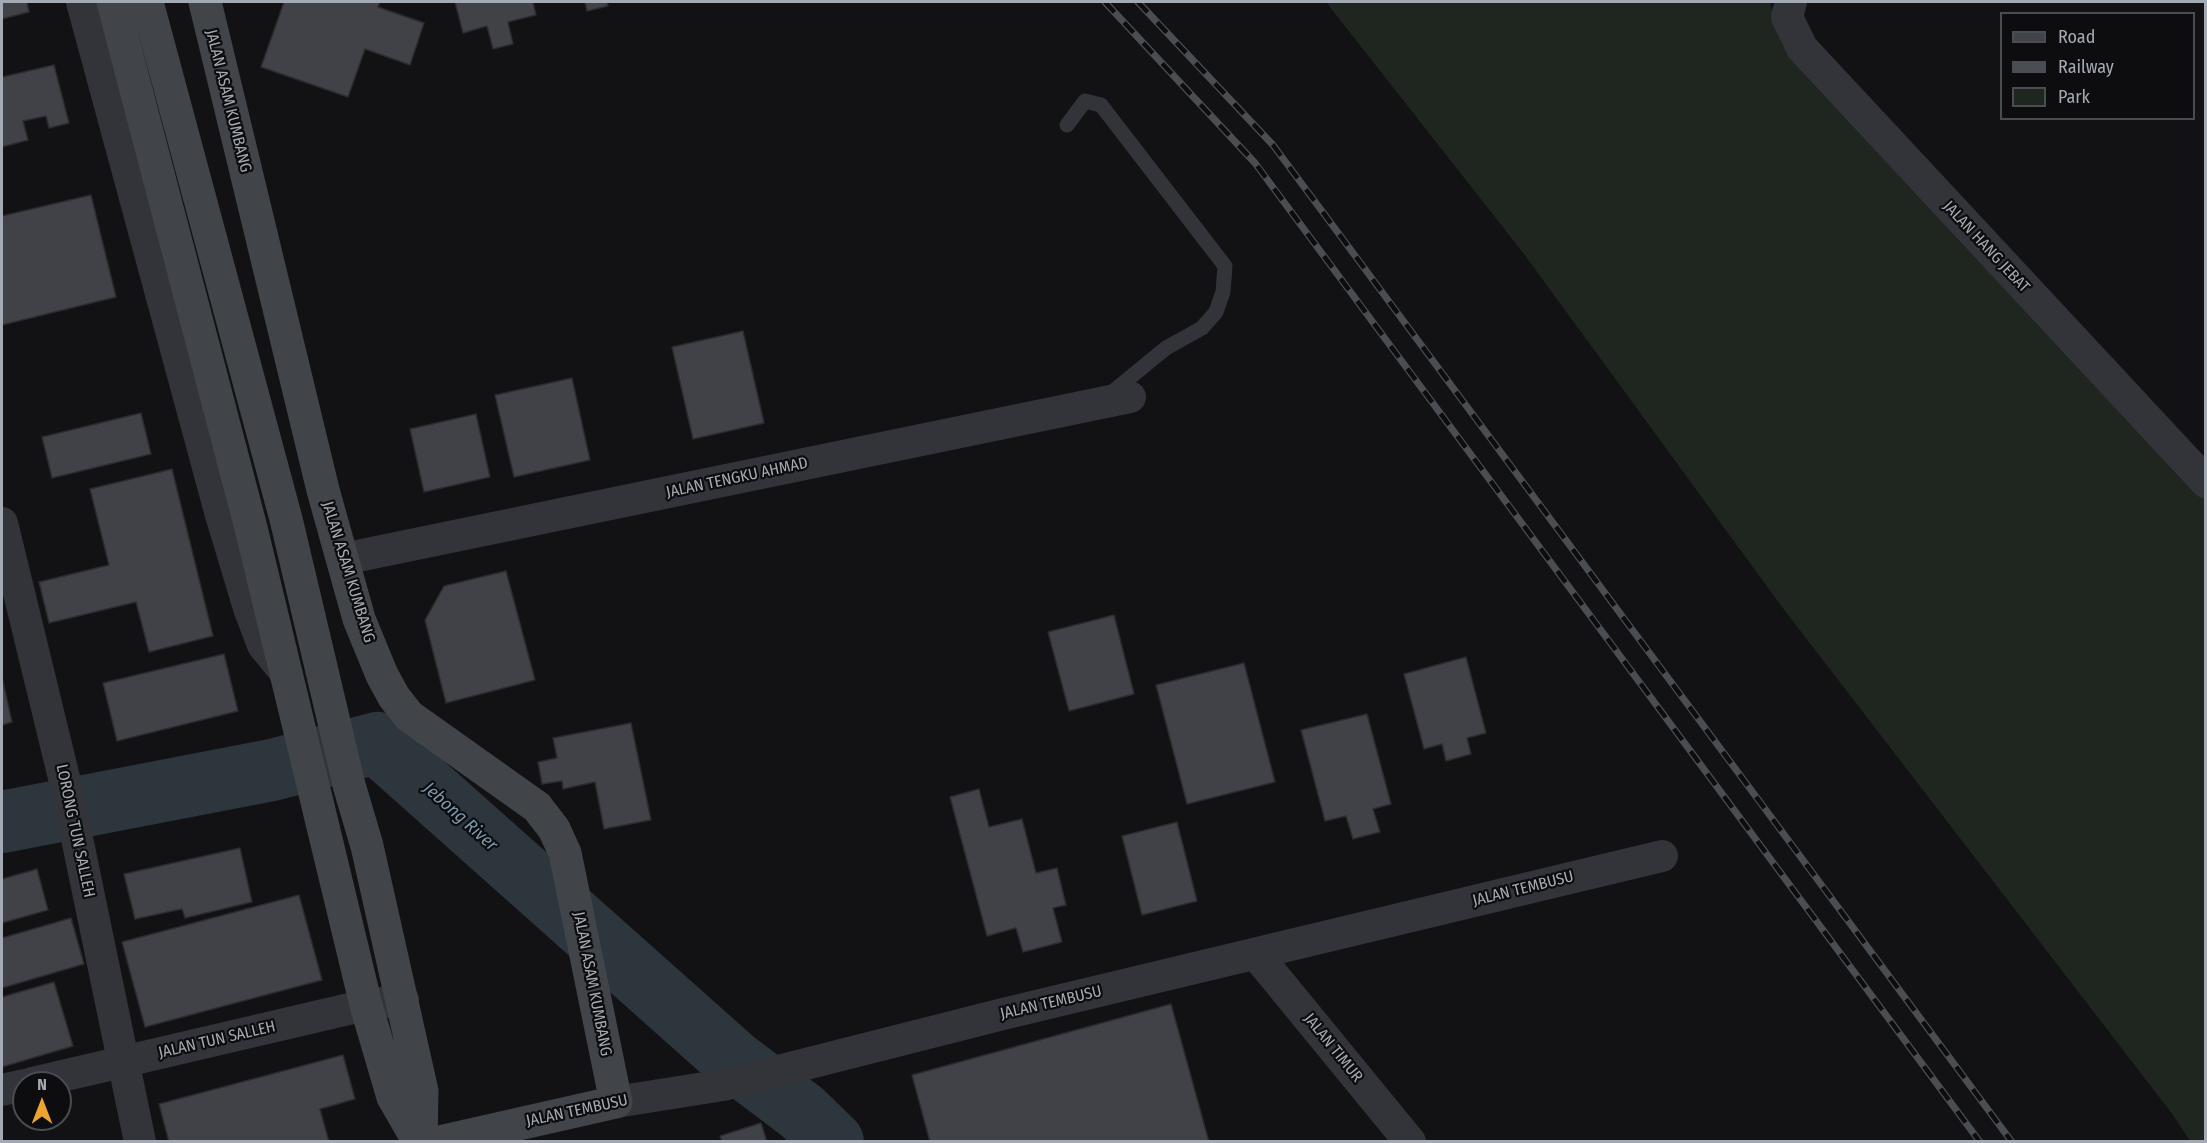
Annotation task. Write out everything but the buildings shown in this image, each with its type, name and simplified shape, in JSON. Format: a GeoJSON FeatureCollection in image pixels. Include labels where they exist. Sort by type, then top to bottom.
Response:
{"type":"FeatureCollection","features":[{"type":"Feature","properties":{"kind":"main road"},"geometry":{"type":"LineString","coordinates":[[113,2],[251,528],[366,1005],[393,1097],[420,1142]]}},
{"type":"Feature","properties":{"kind":"main road"},"geometry":{"type":"LineString","coordinates":[[147,2],[286,519],[350,785],[368,846],[422,1091],[420,1142]]}},
{"type":"Feature","properties":{"kind":"main road","name":"JALAN ASAM KUMBANG"},"geometry":{"type":"LineString","coordinates":[[205,2],[323,490],[359,619],[382,675],[394,697],[409,716],[537,807],[554,829],[565,853],[616,1102]]}},
{"type":"Feature","properties":{"kind":"main road","name":"JALAN TEMBUSU"},"geometry":{"type":"LineString","coordinates":[[439,1142],[616,1102]]}},
{"type":"Feature","properties":{"kind":"street"},"geometry":{"type":"LineString","coordinates":[[82,2],[218,504],[246,598],[263,645],[286,673]]}},
{"type":"Feature","properties":{"kind":"street","name":"JALAN HANG JEBAT"},"geometry":{"type":"LineString","coordinates":[[1791,2],[1787,17],[1802,48],[2205,482]]}},
{"type":"Feature","properties":{"kind":"street","name":"JALAN TENGKU AHMAD"},"geometry":{"type":"LineString","coordinates":[[343,559],[1130,397]]}},
{"type":"Feature","properties":{"kind":"street","name":"LORONG TUN SALLEH"},"geometry":{"type":"LineString","coordinates":[[2,523],[67,790],[140,1142]]}},
{"type":"Feature","properties":{"kind":"street","name":"JALAN TEMBUSU"},"geometry":{"type":"LineString","coordinates":[[616,1102],[723,1085],[1003,1014],[1662,856]]}},
{"type":"Feature","properties":{"kind":"street","name":"JALAN TIMUR"},"geometry":{"type":"LineString","coordinates":[[1256,954],[1410,1142]]}},
{"type":"Feature","properties":{"kind":"street","name":"JALAN TUN SALLEH"},"geometry":{"type":"LineString","coordinates":[[72,1074],[366,1005],[403,1000]]}},
{"type":"Feature","properties":{"kind":"lane"},"geometry":{"type":"LineString","coordinates":[[1067,125],[1085,101],[1101,105],[1225,266],[1223,292],[1216,312],[1202,328],[1166,348],[1098,404]]}},
{"type":"Feature","properties":{"kind":"green space"},"geometry":{"type":"Polygon","coordinates":[[[1326,2],[1770,2],[1781,42],[2205,489],[2205,1141],[2190,1141],[2173,1115],[1782,607],[1524,254],[1326,2]]]}},
{"type":"Feature","properties":{"kind":"waterway","name":"Jebong River"},"geometry":{"type":"LineString","coordinates":[[2,822],[272,770],[377,743],[733,1060],[802,1112],[833,1142]]}},
{"type":"Feature","properties":{"kind":"railway"},"geometry":{"type":"LineString","coordinates":[[1105,2],[1255,163],[1980,1142]]}},
{"type":"Feature","properties":{"kind":"railway"},"geometry":{"type":"LineString","coordinates":[[1138,2],[1273,145],[2012,1142]]}}]}
